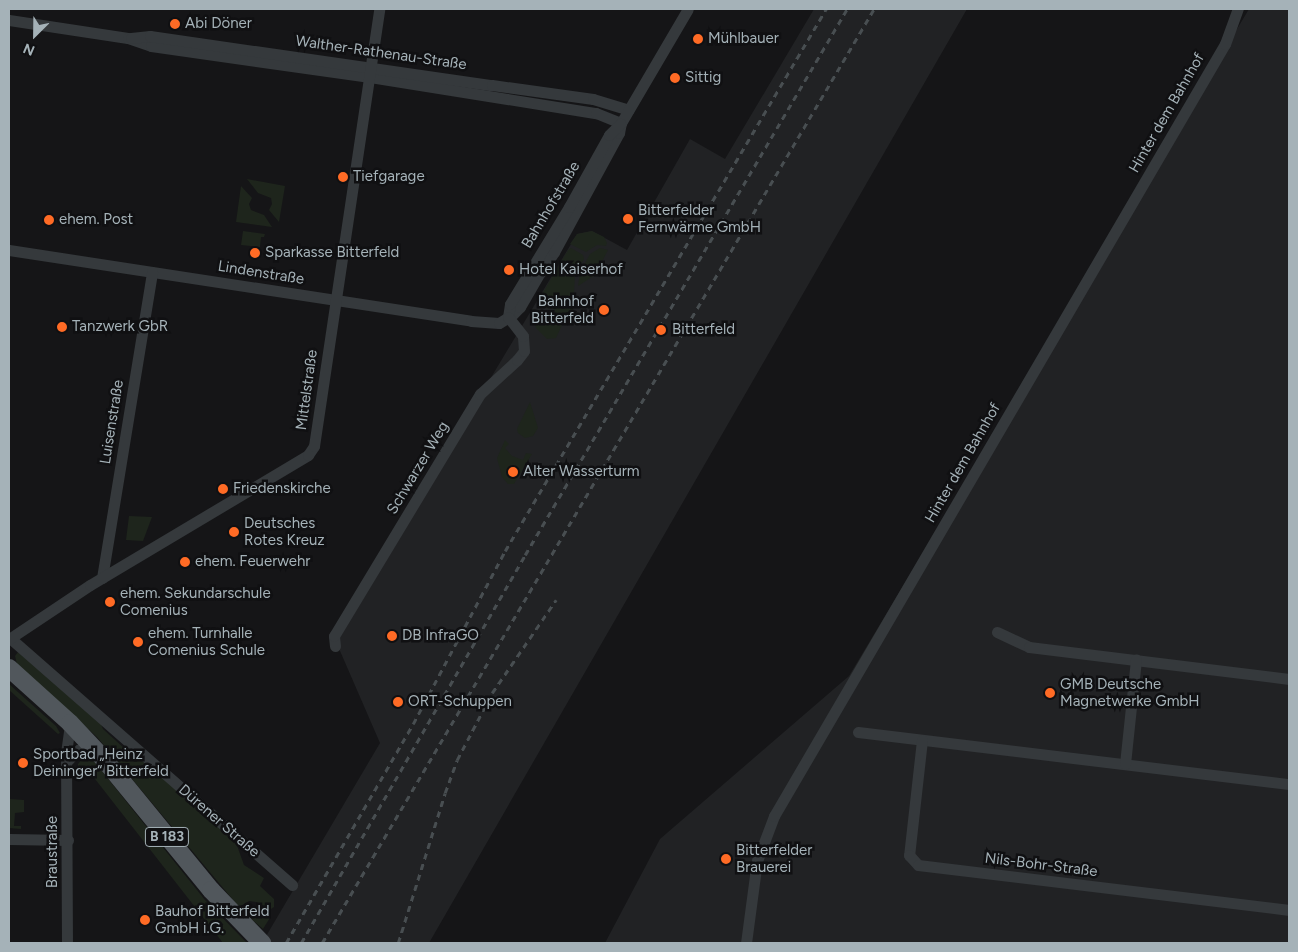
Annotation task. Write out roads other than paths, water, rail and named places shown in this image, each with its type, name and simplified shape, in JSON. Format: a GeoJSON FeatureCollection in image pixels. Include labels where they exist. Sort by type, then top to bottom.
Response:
{"type":"FeatureCollection","features":[{"type":"Feature","properties":{"kind":"main road","name":"B 183"},"geometry":{"type":"LineString","coordinates":[[9,668],[70,723],[92,746],[211,890],[262,943]]}},
{"type":"Feature","properties":{"kind":"street","name":"Mittelstraße"},"geometry":{"type":"LineString","coordinates":[[9,639],[102,578],[308,455],[314,446],[379,9]]}},
{"type":"Feature","properties":{"kind":"street","name":"Bahnhofstraße"},"geometry":{"type":"LineString","coordinates":[[508,317],[520,307],[554,252],[619,133],[620,123],[688,9]]}},
{"type":"Feature","properties":{"kind":"street","name":"Hinter dem Bahnhof"},"geometry":{"type":"LineString","coordinates":[[746,943],[757,860],[774,816],[1225,44],[1238,9]]}},
{"type":"Feature","properties":{"kind":"street","name":"Walther-Rathenau-Straße"},"geometry":{"type":"LineString","coordinates":[[9,20],[128,38],[150,36],[371,72],[596,113],[620,123]]}},
{"type":"Feature","properties":{"kind":"street","name":"Walther-Rathenau-Straße"},"geometry":{"type":"LineString","coordinates":[[371,72],[593,100],[628,110]]}},
{"type":"Feature","properties":{"kind":"street","name":"Lindenstraße"},"geometry":{"type":"LineString","coordinates":[[9,250],[484,322],[499,323],[508,317]]}},
{"type":"Feature","properties":{"kind":"street","name":"Luisenstraße"},"geometry":{"type":"LineString","coordinates":[[102,578],[152,272]]}},
{"type":"Feature","properties":{"kind":"street","name":"Schwarzer Weg"},"geometry":{"type":"LineString","coordinates":[[335,646],[334,636],[480,394],[517,360],[524,351],[523,336],[508,317]]}},
{"type":"Feature","properties":{"kind":"street"},"geometry":{"type":"LineString","coordinates":[[996,632],[1029,647],[1289,679]]}},
{"type":"Feature","properties":{"kind":"street","name":"Dürener Straße"},"geometry":{"type":"LineString","coordinates":[[9,639],[292,885]]}},
{"type":"Feature","properties":{"kind":"street"},"geometry":{"type":"LineString","coordinates":[[1125,764],[1136,660]]}},
{"type":"Feature","properties":{"kind":"street","name":"Braustraße"},"geometry":{"type":"LineString","coordinates":[[67,943],[67,740],[70,723]]}},
{"type":"Feature","properties":{"kind":"street"},"geometry":{"type":"LineString","coordinates":[[858,732],[1289,784]]}},
{"type":"Feature","properties":{"kind":"street","name":"Nils-Bohr-Straße"},"geometry":{"type":"LineString","coordinates":[[922,740],[909,855],[918,865],[1289,910]]}},
{"type":"Feature","properties":{"kind":"street"},"geometry":{"type":"LineString","coordinates":[[68,760],[77,751],[92,746]]}},
{"type":"Feature","properties":{"kind":"street"},"geometry":{"type":"LineString","coordinates":[[9,839],[68,840]]}},
{"type":"Feature","properties":{"kind":"railway"},"geometry":{"type":"LineString","coordinates":[[286,943],[413,724],[505,551],[826,9]]}},
{"type":"Feature","properties":{"kind":"railway"},"geometry":{"type":"LineString","coordinates":[[301,943],[525,555],[847,9]]}},
{"type":"Feature","properties":{"kind":"railway"},"geometry":{"type":"LineString","coordinates":[[322,943],[874,9]]}},
{"type":"Feature","properties":{"kind":"railway"},"geometry":{"type":"LineString","coordinates":[[398,943],[457,760],[492,693],[556,600]]}},
{"type":"Feature","properties":{"kind":"place","name":"Abi Döner"},"geometry":{"type":"Point","coordinates":[175,24]}},
{"type":"Feature","properties":{"kind":"place","name":"Mühlbauer"},"geometry":{"type":"Point","coordinates":[698,39]}},
{"type":"Feature","properties":{"kind":"place","name":"Sittig"},"geometry":{"type":"Point","coordinates":[675,78]}},
{"type":"Feature","properties":{"kind":"place","name":"Tiefgarage"},"geometry":{"type":"Point","coordinates":[343,177]}},
{"type":"Feature","properties":{"kind":"place","name":"Bitterfelder Fernwärme GmbH"},"geometry":{"type":"Point","coordinates":[628,219]}},
{"type":"Feature","properties":{"kind":"place","name":"ehem. Post"},"geometry":{"type":"Point","coordinates":[49,220]}},
{"type":"Feature","properties":{"kind":"place","name":"Sparkasse Bitterfeld"},"geometry":{"type":"Point","coordinates":[255,253]}},
{"type":"Feature","properties":{"kind":"place","name":"Hotel Kaiserhof"},"geometry":{"type":"Point","coordinates":[509,270]}},
{"type":"Feature","properties":{"kind":"place","name":"Bahnhof Bitterfeld"},"geometry":{"type":"Point","coordinates":[604,310]}},
{"type":"Feature","properties":{"kind":"place","name":"Tanzwerk GbR"},"geometry":{"type":"Point","coordinates":[62,327]}},
{"type":"Feature","properties":{"kind":"place","name":"Bitterfeld"},"geometry":{"type":"Point","coordinates":[661,330]}},
{"type":"Feature","properties":{"kind":"place","name":"Alter Wasserturm"},"geometry":{"type":"Point","coordinates":[513,472]}},
{"type":"Feature","properties":{"kind":"place","name":"Friedenskirche"},"geometry":{"type":"Point","coordinates":[223,489]}},
{"type":"Feature","properties":{"kind":"place","name":"Deutsches Rotes Kreuz"},"geometry":{"type":"Point","coordinates":[234,532]}},
{"type":"Feature","properties":{"kind":"place","name":"ehem. Feuerwehr"},"geometry":{"type":"Point","coordinates":[185,562]}},
{"type":"Feature","properties":{"kind":"place","name":"ehem. Sekundarschule Comenius"},"geometry":{"type":"Point","coordinates":[110,602]}},
{"type":"Feature","properties":{"kind":"place","name":"DB InfraGO"},"geometry":{"type":"Point","coordinates":[392,636]}},
{"type":"Feature","properties":{"kind":"place","name":"ehem. Turnhalle Comenius Schule"},"geometry":{"type":"Point","coordinates":[138,642]}},
{"type":"Feature","properties":{"kind":"place","name":"GMB Deutsche Magnetwerke GmbH"},"geometry":{"type":"Point","coordinates":[1050,693]}},
{"type":"Feature","properties":{"kind":"place","name":"ORT-Schuppen"},"geometry":{"type":"Point","coordinates":[398,702]}},
{"type":"Feature","properties":{"kind":"place","name":"Sportbad „Heinz Deininger“ Bitterfeld"},"geometry":{"type":"Point","coordinates":[23,763]}},
{"type":"Feature","properties":{"kind":"place","name":"Bitterfelder Brauerei"},"geometry":{"type":"Point","coordinates":[726,859]}},
{"type":"Feature","properties":{"kind":"place","name":"Bauhof Bitterfeld GmbH i.G."},"geometry":{"type":"Point","coordinates":[145,920]}}]}
